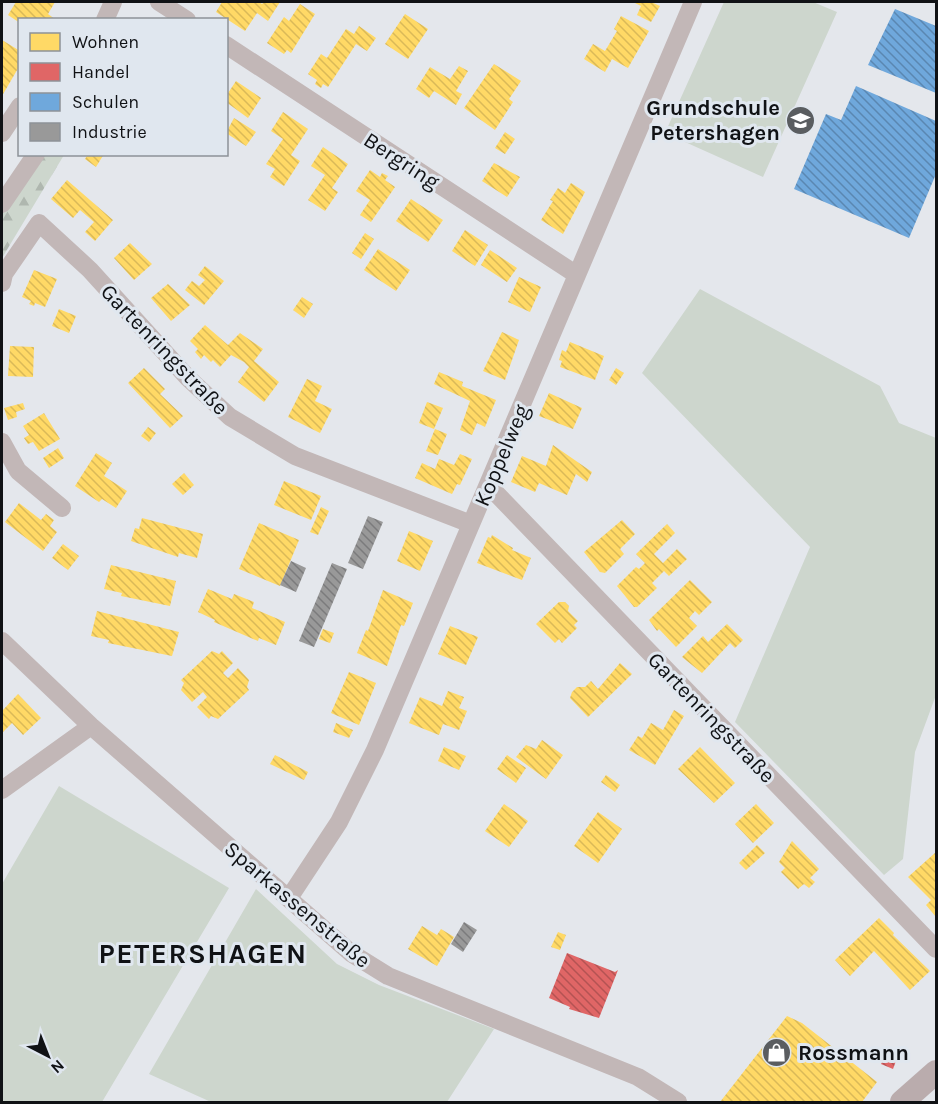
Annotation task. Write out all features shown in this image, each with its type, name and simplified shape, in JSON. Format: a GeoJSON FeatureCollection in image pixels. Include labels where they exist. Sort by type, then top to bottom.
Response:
{"type":"FeatureCollection","features":[{"type":"Feature","properties":{"kind":"street"},"geometry":{"type":"LineString","coordinates":[[106,18],[113,2]]}},
{"type":"Feature","properties":{"kind":"street"},"geometry":{"type":"LineString","coordinates":[[159,2],[184,18]]}},
{"type":"Feature","properties":{"kind":"street","name":"Koppelweg"},"geometry":{"type":"LineString","coordinates":[[289,898],[339,822],[375,750],[693,2]]}},
{"type":"Feature","properties":{"kind":"street","name":"Bergring"},"geometry":{"type":"LineString","coordinates":[[228,46],[577,275]]}},
{"type":"Feature","properties":{"kind":"street"},"geometry":{"type":"LineString","coordinates":[[2,133],[18,109]]}},
{"type":"Feature","properties":{"kind":"street"},"geometry":{"type":"LineString","coordinates":[[2,204],[35,156]]}},
{"type":"Feature","properties":{"kind":"street","name":"Gartenringstraße"},"geometry":{"type":"LineString","coordinates":[[2,283],[4,274],[39,223],[90,270],[188,378],[230,417],[295,456],[471,524]]}},
{"type":"Feature","properties":{"kind":"street"},"geometry":{"type":"LineString","coordinates":[[2,442],[18,471],[62,508]]}},
{"type":"Feature","properties":{"kind":"street","name":"Gartenringstraße"},"geometry":{"type":"LineString","coordinates":[[488,485],[936,949]]}},
{"type":"Feature","properties":{"kind":"street","name":"Sparkassenstraße"},"geometry":{"type":"LineString","coordinates":[[2,641],[91,726],[351,953],[388,976],[638,1077],[678,1102]]}},
{"type":"Feature","properties":{"kind":"street"},"geometry":{"type":"LineString","coordinates":[[2,790],[91,726]]}},
{"type":"Feature","properties":{"kind":"street"},"geometry":{"type":"LineString","coordinates":[[902,1102],[936,1074]]}},
{"type":"Feature","properties":{"kind":"green space"},"geometry":{"type":"Polygon","coordinates":[[[724,2],[813,2],[837,12],[763,177],[665,133],[724,2]]]}},
{"type":"Feature","properties":{"kind":"green space"},"geometry":{"type":"Polygon","coordinates":[[[42,156],[63,156],[2,258],[2,213],[20,192],[42,156]]]}},
{"type":"Feature","properties":{"kind":"green space"},"geometry":{"type":"Polygon","coordinates":[[[700,289],[880,386],[899,423],[936,438],[936,695],[915,752],[903,859],[884,875],[735,722],[810,547],[642,373],[700,289]]]}},
{"type":"Feature","properties":{"kind":"green space"},"geometry":{"type":"Polygon","coordinates":[[[59,786],[229,888],[102,1102],[2,1102],[2,884],[59,786]]]}},
{"type":"Feature","properties":{"kind":"green space"},"geometry":{"type":"Polygon","coordinates":[[[256,889],[337,964],[379,985],[494,1029],[447,1102],[211,1102],[149,1074],[256,889]]]}},
{"type":"Feature","properties":{"kind":"building: Wohnen"},"geometry":{"type":"Polygon","coordinates":[[[16,2],[55,2],[48,14],[53,18],[18,18],[18,22],[8,15],[16,2]]]}},
{"type":"Feature","properties":{"kind":"building: Wohnen"},"geometry":{"type":"Polygon","coordinates":[[[222,2],[259,2],[262,4],[280,2],[268,21],[257,13],[245,31],[216,12],[222,2]]]}},
{"type":"Feature","properties":{"kind":"building: Wohnen"},"geometry":{"type":"Polygon","coordinates":[[[633,2],[651,2],[660,6],[651,22],[637,15],[641,6],[633,2]]]}},
{"type":"Feature","properties":{"kind":"building: Wohnen"},"geometry":{"type":"Polygon","coordinates":[[[300,4],[315,14],[291,53],[287,50],[284,54],[267,43],[284,17],[289,21],[300,4]]]}},
{"type":"Feature","properties":{"kind":"building: Wohnen"},"geometry":{"type":"Polygon","coordinates":[[[405,14],[428,29],[408,59],[385,44],[405,14]]]}},
{"type":"Feature","properties":{"kind":"building: Wohnen"},"geometry":{"type":"Polygon","coordinates":[[[621,16],[649,31],[628,68],[612,59],[605,72],[584,59],[593,44],[605,51],[617,31],[614,29],[621,16]]]}},
{"type":"Feature","properties":{"kind":"building: Wohnen"},"geometry":{"type":"Polygon","coordinates":[[[359,26],[376,38],[367,51],[356,44],[328,87],[323,84],[321,88],[315,84],[317,80],[308,74],[321,54],[327,58],[346,29],[354,34],[359,26]]]}},
{"type":"Feature","properties":{"kind":"building: Wohnen"},"geometry":{"type":"Polygon","coordinates":[[[2,40],[18,50],[18,68],[2,96],[2,40]]]}},
{"type":"Feature","properties":{"kind":"building: Wohnen"},"geometry":{"type":"Polygon","coordinates":[[[494,64],[521,81],[509,99],[513,102],[495,130],[464,108],[494,64]]]}},
{"type":"Feature","properties":{"kind":"building: Wohnen"},"geometry":{"type":"Polygon","coordinates":[[[459,66],[468,71],[456,91],[462,94],[456,105],[434,91],[429,98],[416,89],[430,67],[450,79],[459,66]]]}},
{"type":"Feature","properties":{"kind":"building: Wohnen"},"geometry":{"type":"Polygon","coordinates":[[[236,81],[261,98],[248,118],[228,103],[228,93],[236,81]]]}},
{"type":"Feature","properties":{"kind":"building: Wohnen"},"geometry":{"type":"Polygon","coordinates":[[[283,112],[308,129],[291,155],[300,161],[284,186],[270,177],[275,169],[266,164],[283,139],[271,131],[283,112]]]}},
{"type":"Feature","properties":{"kind":"building: Wohnen"},"geometry":{"type":"Polygon","coordinates":[[[234,118],[256,132],[246,146],[228,134],[234,118]]]}},
{"type":"Feature","properties":{"kind":"building: Wohnen"},"geometry":{"type":"Polygon","coordinates":[[[505,132],[515,139],[505,154],[495,148],[505,132]]]}},
{"type":"Feature","properties":{"kind":"building: Wohnen"},"geometry":{"type":"Polygon","coordinates":[[[323,147],[348,164],[332,188],[338,192],[325,211],[308,200],[325,175],[311,166],[323,147]]]}},
{"type":"Feature","properties":{"kind":"building: Wohnen"},"geometry":{"type":"Polygon","coordinates":[[[87,156],[103,156],[96,167],[85,159],[87,156]]]}},
{"type":"Feature","properties":{"kind":"building: Wohnen"},"geometry":{"type":"Polygon","coordinates":[[[494,163],[520,177],[507,197],[482,181],[494,163]]]}},
{"type":"Feature","properties":{"kind":"building: Wohnen"},"geometry":{"type":"Polygon","coordinates":[[[370,170],[380,177],[382,173],[388,176],[385,180],[395,187],[371,222],[360,215],[370,200],[356,191],[370,170]]]}},
{"type":"Feature","properties":{"kind":"building: Wohnen"},"geometry":{"type":"Polygon","coordinates":[[[67,180],[113,220],[95,241],[85,232],[94,222],[80,210],[73,218],[51,199],[67,180]]]}},
{"type":"Feature","properties":{"kind":"building: Wohnen"},"geometry":{"type":"Polygon","coordinates":[[[571,183],[585,192],[563,234],[541,220],[558,188],[565,193],[571,183]]]}},
{"type":"Feature","properties":{"kind":"building: Wohnen"},"geometry":{"type":"Polygon","coordinates":[[[411,199],[443,220],[428,242],[396,221],[411,199]]]}},
{"type":"Feature","properties":{"kind":"building: Wohnen"},"geometry":{"type":"Polygon","coordinates":[[[465,230],[488,245],[475,266],[452,251],[465,230]]]}},
{"type":"Feature","properties":{"kind":"building: Wohnen"},"geometry":{"type":"Polygon","coordinates":[[[365,233],[374,239],[361,259],[352,253],[365,233]]]}},
{"type":"Feature","properties":{"kind":"building: Wohnen"},"geometry":{"type":"Polygon","coordinates":[[[130,243],[152,264],[134,280],[114,258],[130,243]]]}},
{"type":"Feature","properties":{"kind":"building: Wohnen"},"geometry":{"type":"Polygon","coordinates":[[[378,249],[410,270],[396,291],[364,270],[378,249]]]}},
{"type":"Feature","properties":{"kind":"building: Wohnen"},"geometry":{"type":"Polygon","coordinates":[[[490,250],[517,268],[507,282],[481,265],[490,250]]]}},
{"type":"Feature","properties":{"kind":"building: Wohnen"},"geometry":{"type":"Polygon","coordinates":[[[205,266],[224,281],[204,305],[185,290],[192,281],[199,286],[205,280],[198,275],[205,266]]]}},
{"type":"Feature","properties":{"kind":"building: Wohnen"},"geometry":{"type":"Polygon","coordinates":[[[34,270],[57,279],[45,307],[35,303],[34,306],[29,304],[31,301],[22,297],[34,270]]]}},
{"type":"Feature","properties":{"kind":"building: Wohnen"},"geometry":{"type":"Polygon","coordinates":[[[519,277],[541,287],[530,312],[508,302],[519,277]]]}},
{"type":"Feature","properties":{"kind":"building: Wohnen"},"geometry":{"type":"Polygon","coordinates":[[[168,284],[190,305],[171,321],[151,298],[168,284]]]}},
{"type":"Feature","properties":{"kind":"building: Wohnen"},"geometry":{"type":"Polygon","coordinates":[[[302,297],[313,304],[304,318],[293,310],[302,297]]]}},
{"type":"Feature","properties":{"kind":"building: Wohnen"},"geometry":{"type":"Polygon","coordinates":[[[59,309],[76,316],[69,333],[52,326],[59,309]]]}},
{"type":"Feature","properties":{"kind":"building: Wohnen"},"geometry":{"type":"Polygon","coordinates":[[[205,325],[228,345],[240,333],[263,349],[254,361],[279,382],[264,402],[238,382],[249,367],[244,362],[231,355],[220,367],[204,355],[201,359],[195,352],[198,349],[190,341],[205,325]]]}},
{"type":"Feature","properties":{"kind":"building: Wohnen"},"geometry":{"type":"Polygon","coordinates":[[[502,332],[519,340],[505,380],[483,371],[502,332]]]}},
{"type":"Feature","properties":{"kind":"building: Wohnen"},"geometry":{"type":"Polygon","coordinates":[[[570,342],[604,356],[595,380],[560,367],[562,361],[559,360],[562,350],[566,352],[570,342]]]}},
{"type":"Feature","properties":{"kind":"building: Wohnen"},"geometry":{"type":"Polygon","coordinates":[[[10,346],[34,347],[33,377],[8,376],[10,346]]]}},
{"type":"Feature","properties":{"kind":"building: Wohnen"},"geometry":{"type":"Polygon","coordinates":[[[144,368],[165,389],[160,394],[183,416],[170,428],[128,383],[144,368]]]}},
{"type":"Feature","properties":{"kind":"building: Wohnen"},"geometry":{"type":"Polygon","coordinates":[[[616,368],[624,373],[616,385],[609,380],[616,368]]]}},
{"type":"Feature","properties":{"kind":"building: Wohnen"},"geometry":{"type":"Polygon","coordinates":[[[439,372],[463,382],[462,386],[496,400],[485,427],[477,423],[472,435],[460,430],[470,401],[434,384],[439,372]]]}},
{"type":"Feature","properties":{"kind":"building: Wohnen"},"geometry":{"type":"Polygon","coordinates":[[[307,379],[322,386],[315,401],[332,409],[320,433],[288,417],[307,379]]]}},
{"type":"Feature","properties":{"kind":"building: Wohnen"},"geometry":{"type":"Polygon","coordinates":[[[549,393],[582,408],[573,429],[539,416],[549,393]]]}},
{"type":"Feature","properties":{"kind":"building: Wohnen"},"geometry":{"type":"Polygon","coordinates":[[[427,402],[443,408],[434,429],[419,423],[427,402]]]}},
{"type":"Feature","properties":{"kind":"building: Wohnen"},"geometry":{"type":"Polygon","coordinates":[[[23,403],[25,409],[16,412],[17,417],[8,420],[4,408],[23,403]]]}},
{"type":"Feature","properties":{"kind":"building: Wohnen"},"geometry":{"type":"Polygon","coordinates":[[[44,413],[60,439],[39,451],[33,442],[28,444],[24,438],[29,435],[23,426],[44,413]]]}},
{"type":"Feature","properties":{"kind":"building: Wohnen"},"geometry":{"type":"Polygon","coordinates":[[[148,427],[156,433],[149,442],[141,436],[148,427]]]}},
{"type":"Feature","properties":{"kind":"building: Wohnen"},"geometry":{"type":"Polygon","coordinates":[[[435,429],[447,434],[438,455],[426,451],[435,429]]]}},
{"type":"Feature","properties":{"kind":"building: Wohnen"},"geometry":{"type":"Polygon","coordinates":[[[553,445],[592,472],[587,482],[576,474],[567,495],[539,483],[535,492],[511,482],[522,456],[546,466],[553,445]]]}},
{"type":"Feature","properties":{"kind":"building: Wohnen"},"geometry":{"type":"Polygon","coordinates":[[[58,448],[64,458],[49,468],[43,458],[58,448]]]}},
{"type":"Feature","properties":{"kind":"building: Wohnen"},"geometry":{"type":"Polygon","coordinates":[[[96,453],[112,463],[104,476],[127,491],[116,508],[102,499],[99,502],[75,486],[96,453]]]}},
{"type":"Feature","properties":{"kind":"building: Wohnen"},"geometry":{"type":"Polygon","coordinates":[[[460,454],[472,459],[460,485],[457,484],[452,494],[415,478],[422,463],[435,469],[439,459],[454,465],[460,454]]]}},
{"type":"Feature","properties":{"kind":"building: Wohnen"},"geometry":{"type":"Polygon","coordinates":[[[184,473],[194,485],[183,495],[172,484],[184,473]]]}},
{"type":"Feature","properties":{"kind":"building: Wohnen"},"geometry":{"type":"Polygon","coordinates":[[[284,481],[321,496],[311,520],[274,505],[284,481]]]}},
{"type":"Feature","properties":{"kind":"building: Wohnen"},"geometry":{"type":"Polygon","coordinates":[[[19,503],[41,520],[46,514],[54,520],[50,526],[57,532],[43,551],[5,522],[19,503]]]}},
{"type":"Feature","properties":{"kind":"building: Wohnen"},"geometry":{"type":"Polygon","coordinates":[[[321,507],[329,511],[318,535],[310,532],[321,507]]]}},
{"type":"Feature","properties":{"kind":"building: Wohnen"},"geometry":{"type":"Polygon","coordinates":[[[142,518],[203,534],[197,558],[179,553],[178,557],[131,541],[135,528],[139,529],[142,518]]]}},
{"type":"Feature","properties":{"kind":"building: Wohnen"},"geometry":{"type":"Polygon","coordinates":[[[622,520],[635,534],[620,549],[624,554],[605,573],[600,572],[584,552],[622,520]]]}},
{"type":"Feature","properties":{"kind":"building: Wohnen"},"geometry":{"type":"Polygon","coordinates":[[[259,523],[299,540],[280,586],[239,569],[259,523]]]}},
{"type":"Feature","properties":{"kind":"building: Wohnen"},"geometry":{"type":"Polygon","coordinates":[[[667,524],[675,533],[654,554],[663,563],[677,549],[687,559],[669,576],[664,571],[652,583],[657,588],[637,607],[634,607],[617,586],[636,567],[639,569],[645,563],[636,554],[667,524]]]}},
{"type":"Feature","properties":{"kind":"building: Wohnen"},"geometry":{"type":"Polygon","coordinates":[[[409,531],[433,541],[420,571],[397,561],[409,531]]]}},
{"type":"Feature","properties":{"kind":"building: Wohnen"},"geometry":{"type":"Polygon","coordinates":[[[492,535],[513,548],[512,550],[531,558],[522,580],[477,563],[488,537],[491,538],[492,535]]]}},
{"type":"Feature","properties":{"kind":"building: Wohnen"},"geometry":{"type":"Polygon","coordinates":[[[63,544],[79,556],[68,570],[52,558],[63,544]]]}},
{"type":"Feature","properties":{"kind":"building: Wohnen"},"geometry":{"type":"Polygon","coordinates":[[[111,565],[176,581],[170,606],[121,596],[122,593],[104,589],[111,565]]]}},
{"type":"Feature","properties":{"kind":"building: Wohnen"},"geometry":{"type":"Polygon","coordinates":[[[690,580],[712,602],[699,615],[695,611],[689,618],[697,626],[676,647],[659,629],[657,631],[649,620],[690,580]]]}},
{"type":"Feature","properties":{"kind":"building: Wohnen"},"geometry":{"type":"Polygon","coordinates":[[[208,589],[232,599],[234,594],[254,602],[252,608],[285,622],[276,645],[259,638],[258,641],[214,622],[215,620],[198,612],[208,589]]]}},
{"type":"Feature","properties":{"kind":"building: Wohnen"},"geometry":{"type":"Polygon","coordinates":[[[383,590],[413,603],[404,626],[401,625],[387,666],[357,653],[383,590]]]}},
{"type":"Feature","properties":{"kind":"building: Wohnen"},"geometry":{"type":"Polygon","coordinates":[[[559,602],[565,602],[569,606],[568,611],[578,621],[574,625],[577,628],[562,643],[559,639],[555,643],[536,624],[559,602]]]}},
{"type":"Feature","properties":{"kind":"building: Wohnen"},"geometry":{"type":"Polygon","coordinates":[[[97,611],[179,632],[172,656],[108,643],[109,640],[91,636],[97,611]]]}},
{"type":"Feature","properties":{"kind":"building: Wohnen"},"geometry":{"type":"Polygon","coordinates":[[[727,624],[743,640],[735,648],[730,643],[702,673],[682,657],[703,636],[708,642],[727,624]]]}},
{"type":"Feature","properties":{"kind":"building: Wohnen"},"geometry":{"type":"Polygon","coordinates":[[[450,626],[478,637],[466,665],[438,654],[450,626]]]}},
{"type":"Feature","properties":{"kind":"building: Wohnen"},"geometry":{"type":"Polygon","coordinates":[[[323,629],[334,633],[330,643],[319,639],[323,629]]]}},
{"type":"Feature","properties":{"kind":"building: Wohnen"},"geometry":{"type":"Polygon","coordinates":[[[212,651],[219,654],[222,651],[233,663],[223,673],[228,678],[238,668],[249,680],[247,687],[249,690],[218,719],[211,716],[209,719],[197,707],[207,697],[203,692],[192,702],[181,690],[184,683],[181,680],[212,651]]]}},
{"type":"Feature","properties":{"kind":"building: Wohnen"},"geometry":{"type":"Polygon","coordinates":[[[620,663],[632,674],[588,717],[570,698],[572,692],[577,687],[585,687],[591,681],[598,689],[620,663]]]}},
{"type":"Feature","properties":{"kind":"building: Wohnen"},"geometry":{"type":"Polygon","coordinates":[[[349,672],[376,683],[359,725],[331,713],[349,672]]]}},
{"type":"Feature","properties":{"kind":"building: Wohnen"},"geometry":{"type":"Polygon","coordinates":[[[448,691],[464,697],[459,708],[467,711],[459,730],[443,724],[439,735],[409,723],[420,697],[442,706],[448,691]]]}},
{"type":"Feature","properties":{"kind":"building: Wohnen"},"geometry":{"type":"Polygon","coordinates":[[[18,694],[41,718],[23,735],[12,723],[2,733],[2,711],[18,694]]]}},
{"type":"Feature","properties":{"kind":"building: Wohnen"},"geometry":{"type":"Polygon","coordinates":[[[674,710],[684,716],[655,765],[629,750],[638,736],[642,738],[651,723],[663,730],[674,710]]]}},
{"type":"Feature","properties":{"kind":"building: Wohnen"},"geometry":{"type":"Polygon","coordinates":[[[336,723],[353,730],[349,738],[333,732],[336,723]]]}},
{"type":"Feature","properties":{"kind":"building: Wohnen"},"geometry":{"type":"Polygon","coordinates":[[[542,740],[563,755],[546,779],[516,757],[526,745],[536,749],[542,740]]]}},
{"type":"Feature","properties":{"kind":"building: Wohnen"},"geometry":{"type":"Polygon","coordinates":[[[444,747],[466,756],[459,770],[438,761],[444,747]]]}},
{"type":"Feature","properties":{"kind":"building: Wohnen"},"geometry":{"type":"Polygon","coordinates":[[[700,747],[735,783],[714,803],[678,769],[700,747]]]}},
{"type":"Feature","properties":{"kind":"building: Wohnen"},"geometry":{"type":"Polygon","coordinates":[[[275,755],[308,772],[304,780],[270,764],[275,755]]]}},
{"type":"Feature","properties":{"kind":"building: Wohnen"},"geometry":{"type":"Polygon","coordinates":[[[507,755],[526,768],[516,783],[497,769],[507,755]]]}},
{"type":"Feature","properties":{"kind":"building: Wohnen"},"geometry":{"type":"Polygon","coordinates":[[[606,775],[620,785],[615,792],[601,782],[606,775]]]}},
{"type":"Feature","properties":{"kind":"building: Wohnen"},"geometry":{"type":"Polygon","coordinates":[[[504,804],[528,821],[509,847],[485,831],[504,804]]]}},
{"type":"Feature","properties":{"kind":"building: Wohnen"},"geometry":{"type":"Polygon","coordinates":[[[756,804],[774,823],[753,843],[735,824],[756,804]]]}},
{"type":"Feature","properties":{"kind":"building: Wohnen"},"geometry":{"type":"Polygon","coordinates":[[[598,812],[622,829],[598,863],[574,846],[598,812]]]}},
{"type":"Feature","properties":{"kind":"building: Wohnen"},"geometry":{"type":"Polygon","coordinates":[[[792,841],[819,869],[810,878],[815,882],[809,888],[804,884],[798,889],[781,872],[785,868],[779,862],[792,841]]]}},
{"type":"Feature","properties":{"kind":"building: Wohnen"},"geometry":{"type":"Polygon","coordinates":[[[757,845],[765,853],[746,870],[739,863],[757,845]]]}},
{"type":"Feature","properties":{"kind":"building: Wohnen"},"geometry":{"type":"Polygon","coordinates":[[[936,852],[936,917],[926,905],[931,900],[908,877],[936,852]]]}},
{"type":"Feature","properties":{"kind":"building: Wohnen"},"geometry":{"type":"Polygon","coordinates":[[[879,918],[930,971],[910,990],[874,951],[850,976],[835,960],[879,918]]]}},
{"type":"Feature","properties":{"kind":"building: Wohnen"},"geometry":{"type":"Polygon","coordinates":[[[422,926],[437,935],[441,929],[454,937],[437,966],[408,949],[422,926]]]}},
{"type":"Feature","properties":{"kind":"building: Wohnen"},"geometry":{"type":"Polygon","coordinates":[[[558,932],[566,935],[560,950],[551,947],[558,932]]]}},
{"type":"Feature","properties":{"kind":"building: Wohnen"},"geometry":{"type":"Polygon","coordinates":[[[787,1016],[802,1023],[877,1082],[862,1102],[720,1102],[787,1016]]]}},
{"type":"Feature","properties":{"kind":"building: Handel"},"geometry":{"type":"Polygon","coordinates":[[[567,953],[615,972],[618,970],[599,1018],[569,1009],[570,1007],[549,998],[567,953]]]}},
{"type":"Feature","properties":{"kind":"building: Handel"},"geometry":{"type":"Polygon","coordinates":[[[885,1056],[896,1061],[893,1069],[881,1064],[885,1056]]]}},
{"type":"Feature","properties":{"kind":"building: Schulen"},"geometry":{"type":"Polygon","coordinates":[[[895,9],[936,26],[936,93],[868,65],[895,9]]]}},
{"type":"Feature","properties":{"kind":"building: Schulen"},"geometry":{"type":"Polygon","coordinates":[[[856,86],[936,121],[936,174],[909,238],[794,189],[826,114],[841,120],[856,86]]]}},
{"type":"Feature","properties":{"kind":"building: Industrie"},"geometry":{"type":"Polygon","coordinates":[[[368,516],[383,522],[363,569],[348,563],[368,516]]]}},
{"type":"Feature","properties":{"kind":"building: Industrie"},"geometry":{"type":"Polygon","coordinates":[[[291,561],[306,568],[296,592],[280,585],[291,561]]]}},
{"type":"Feature","properties":{"kind":"building: Industrie"},"geometry":{"type":"Polygon","coordinates":[[[332,563],[347,569],[314,647],[299,641],[332,563]]]}},
{"type":"Feature","properties":{"kind":"building: Industrie"},"geometry":{"type":"Polygon","coordinates":[[[464,922],[477,930],[463,952],[451,944],[464,922]]]}},
{"type":"Feature","properties":{"kind":"place","name":"Grundschule Petershagen"},"geometry":{"type":"Point","coordinates":[801,120]}},
{"type":"Feature","properties":{"kind":"place","name":"Rossmann"},"geometry":{"type":"Point","coordinates":[777,1052]}},
{"type":"Feature","properties":{"kind":"district","name":"PETERSHAGEN"},"geometry":{"type":"Point","coordinates":[203,953]}}]}
